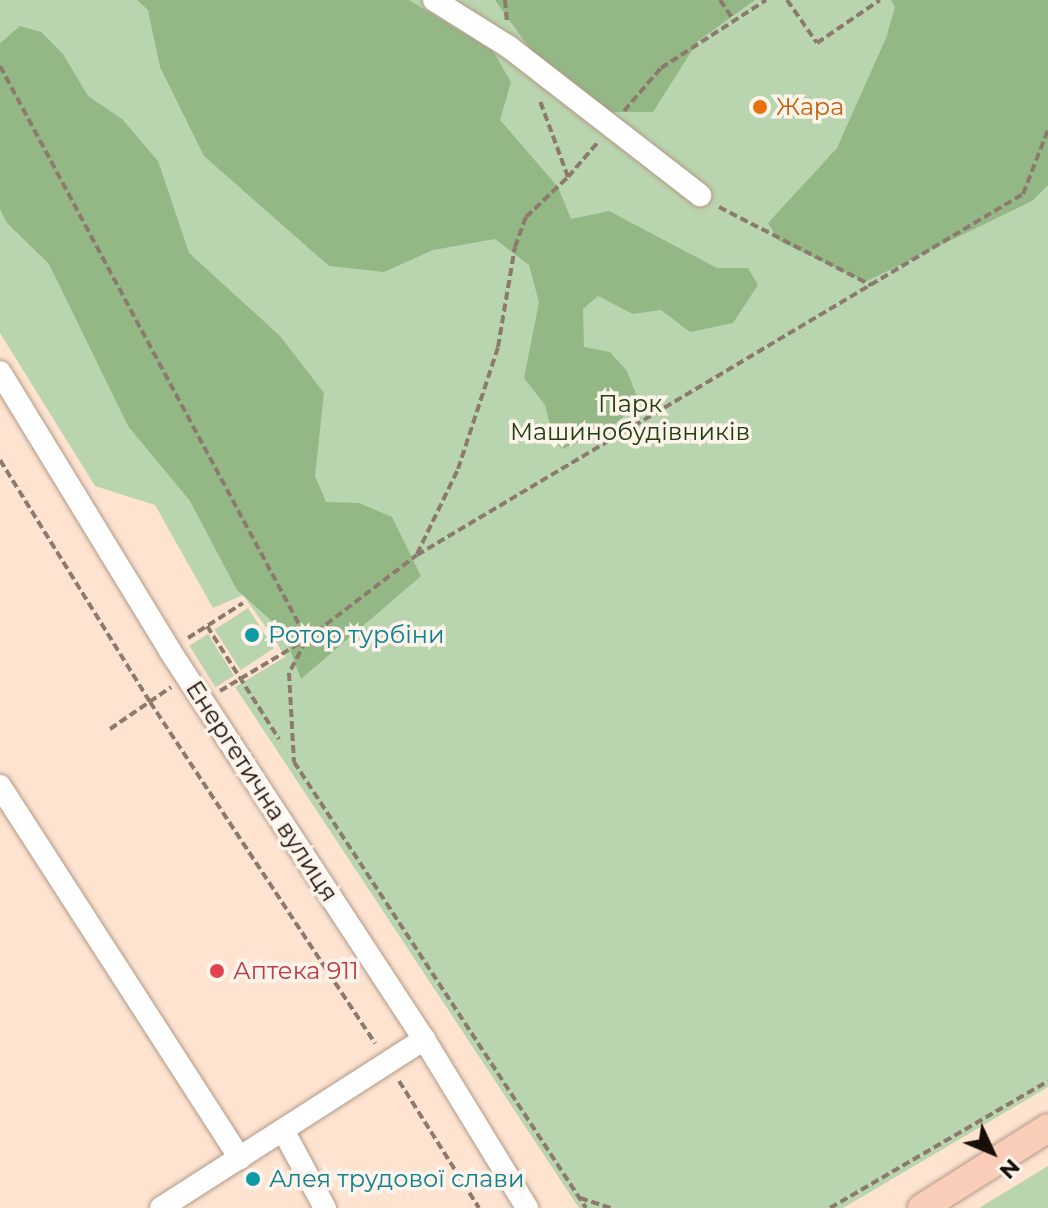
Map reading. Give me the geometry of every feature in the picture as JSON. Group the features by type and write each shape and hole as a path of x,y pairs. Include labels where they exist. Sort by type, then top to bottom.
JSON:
{"main road":[{"path":"922,1208 1048,1128"}],"street":[{"path":"434,0 509,47 700,195"},
{"name":"Енергетична вулиця","path":"0,372 186,676 424,1039 527,1208"},
{"path":"0,786 240,1158"},
{"path":"161,1208 424,1039"},
{"path":"283,1130 325,1208"}],"path":[{"path":"505,0 509,47"},
{"path":"720,0 732,18"},
{"path":"417,555 458,469 498,347 515,247 526,217 568,177 661,68 732,18 766,0"},
{"path":"787,0 817,43 880,0"},
{"path":"0,66 307,639"},
{"path":"538,94 568,177"},
{"path":"215,695 307,639 417,555 1023,194 1048,130"},
{"path":"700,195 769,237 871,285"},
{"path":"0,460 150,702 387,1062 479,1208"},
{"path":"181,642 243,603"},
{"path":"207,626 279,739"},
{"path":"307,639 289,673 294,762 586,1208"},
{"path":"110,729 186,676"},
{"path":"830,1208 1048,1081"},
{"path":"577,1197 610,1208"}],"green space":[{"name":"Парк Машинобудівників","path":"0,0 1048,0 1048,1087 843,1208 579,1208 235,687 285,657 277,643 243,595 213,608 155,505 95,486 0,333"},
{"path":"137,0 409,0 493,51 511,82 500,120 558,187 571,219 609,211 717,268 748,268 758,285 733,323 690,332 661,310 633,314 598,296 583,309 584,347 610,352 627,371 640,404 604,432 562,449 554,441 545,405 524,378 539,302 529,265 495,239 433,250 384,272 329,266 204,156 160,67 148,10"},
{"path":"495,0 755,0 698,41 653,112 607,112 530,49"},
{"path":"891,0 1048,0 1048,185 1032,201 865,282 779,241 768,223 837,148 886,38 895,7"},
{"path":"20,26 41,32 63,54 88,96 122,119 158,161 189,253 280,336 324,393 315,476 326,502 359,503 392,517 421,576 301,679 283,631 237,590 190,501 128,426 49,264 7,223 0,209 0,43"},
{"path":"248,608 274,648 241,670 214,630"},
{"path":"208,634 234,676 215,687 189,646"},
{"path":"1048,1166 1048,1208 979,1208"}],"place":[{"name":"Жара","path":"760,107"},
{"name":"Ротор турбіни","path":"252,635"},
{"name":"Аптека 911","path":"217,971"},
{"name":"Алея трудової слави","path":"253,1179"}]}
